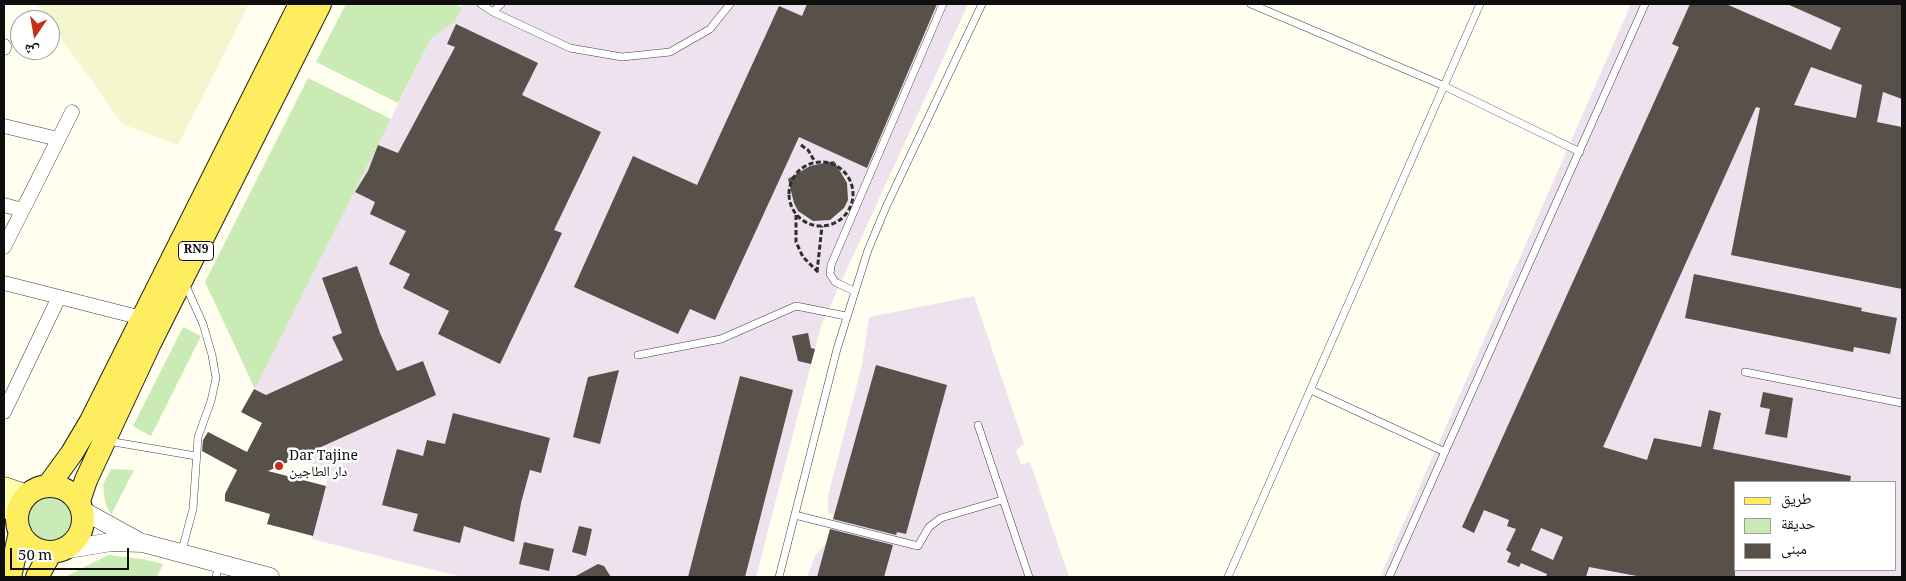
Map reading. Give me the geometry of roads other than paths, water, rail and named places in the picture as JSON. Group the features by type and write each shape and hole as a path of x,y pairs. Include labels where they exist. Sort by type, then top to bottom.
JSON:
{"main road":[{"name":"RN9","path":"48,486 72,453 91,421 300,4"},
{"name":"RN9","path":"37,577 54,551 67,547 75,540 83,521 80,506 105,441 182,278 320,4"},
{"path":"10,577 14,517 27,495 37,488 48,486 60,487 70,492 80,506"},
{"path":"4,487 27,495"},
{"path":"14,517 32,546 54,551"}],"street":[{"path":"4,247 72,112"},
{"path":"4,126 58,139"},
{"path":"4,205 22,210"},
{"path":"4,283 142,318"},
{"path":"4,412 59,297"},
{"path":"80,506 143,543 181,554 217,570 270,577"},
{"path":"54,551 111,542 143,543"}],"lane":[{"path":"481,4 493,12 570,48 622,57 670,52 710,30 730,4"},
{"path":"493,12 502,4"},
{"path":"854,291 832,278 830,265 943,4"},
{"path":"779,577 854,291 886,207 982,4"},
{"path":"1251,4 1442,85 1580,152"},
{"path":"1228,577 1311,390 1442,85 1480,4"},
{"path":"1390,577 1645,4"},
{"path":"181,554 193,508 197,476 196,456 198,437 211,402 216,378 203,324 182,278"},
{"path":"638,355 721,339 796,306 846,316"},
{"path":"1745,372 1902,403"},
{"path":"1311,390 1445,452"},
{"path":"978,425 1029,577"},
{"path":"105,441 196,456"},
{"path":"796,515 918,546 929,527 941,518 1002,500"}],"place":[{"name":"Dar Tajine دار الطاجين","path":"279,466"}]}
